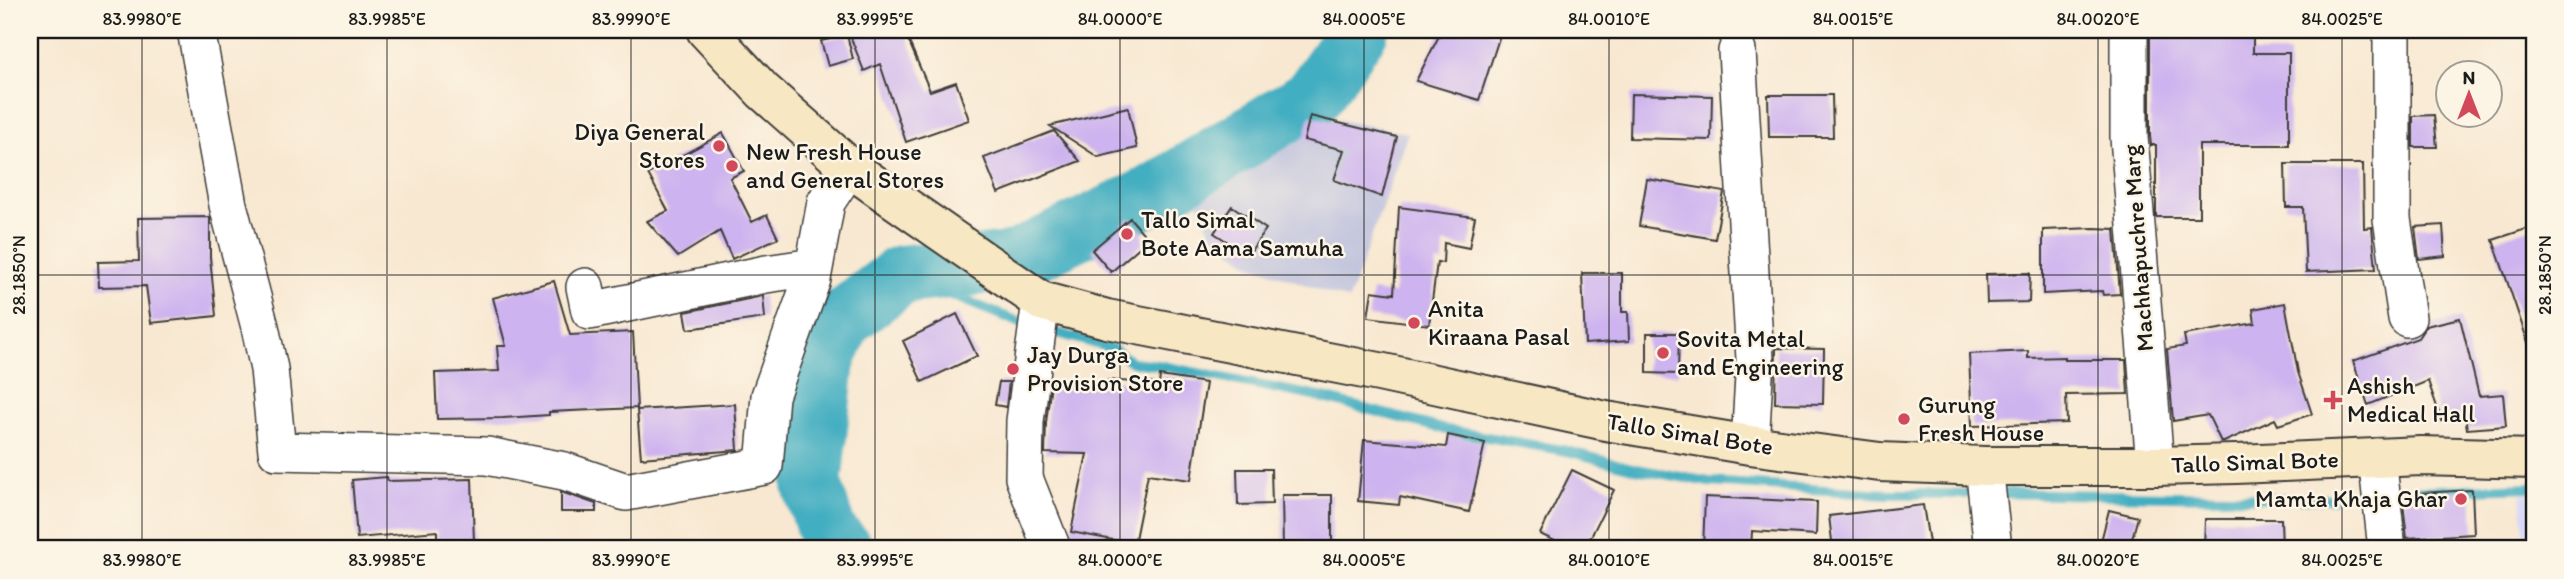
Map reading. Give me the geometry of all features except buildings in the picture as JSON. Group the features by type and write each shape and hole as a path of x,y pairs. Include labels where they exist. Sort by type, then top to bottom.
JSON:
{"main road":[{"name":"Tallo Simal Bote","path":"706,30 763,91 849,167 1027,291 1107,319 1379,372 1606,421 1750,445 1880,462 1984,466 2155,466 2377,457 2534,459"}],"street":[{"path":"196,30 228,205 265,348 278,451 487,456 565,471 626,492 764,466 770,396 812,279 825,202 849,167"},
{"name":"Machhapuchre Marg","path":"2129,30 2129,137 2155,466"},
{"path":"2392,30 2392,219 2407,318"},
{"path":"1737,51 1755,359 1750,445"},
{"path":"585,287 590,311 766,274 814,267"},
{"path":"1027,291 1024,478 1052,549"},
{"path":"2377,457 2387,549"},
{"path":"1984,466 1993,549"}],"shaded area":[{"path":"1308,114 1408,133 1349,300 1251,265 1214,240 1191,185"},
{"path":"2534,493 2534,549 2525,549 2521,494"}],"waterway":[{"path":"843,549 827,533 812,484 825,361 843,319 901,275 1014,261 1154,194 1311,98 1359,30"},
{"path":"901,275 1021,323"},
{"path":"1047,330 1111,348 1132,362 1324,398 1447,430 1567,451 1636,469 1709,482 1886,494 1967,494"},
{"path":"2401,491 2534,487"},
{"path":"1993,493 2332,499"}],"place":[{"name":"Diya General Stores","path":"719,146"},
{"name":"New Fresh House and General Stores","path":"732,166"},
{"name":"Tallo Simal Bote Aama Samuha","path":"1127,234"},
{"name":"Anita Kiraana Pasal","path":"1414,323"},
{"name":"Sovita Metal and Engineering","path":"1663,353"},
{"name":"Jay Durga Provision Store","path":"1013,369"},
{"name":"Ashish Medical Hall","path":"2333,400"},
{"name":"Gurung Fresh House","path":"1904,419"},
{"name":"Mamta Khaja Ghar","path":"2461,499"}]}
